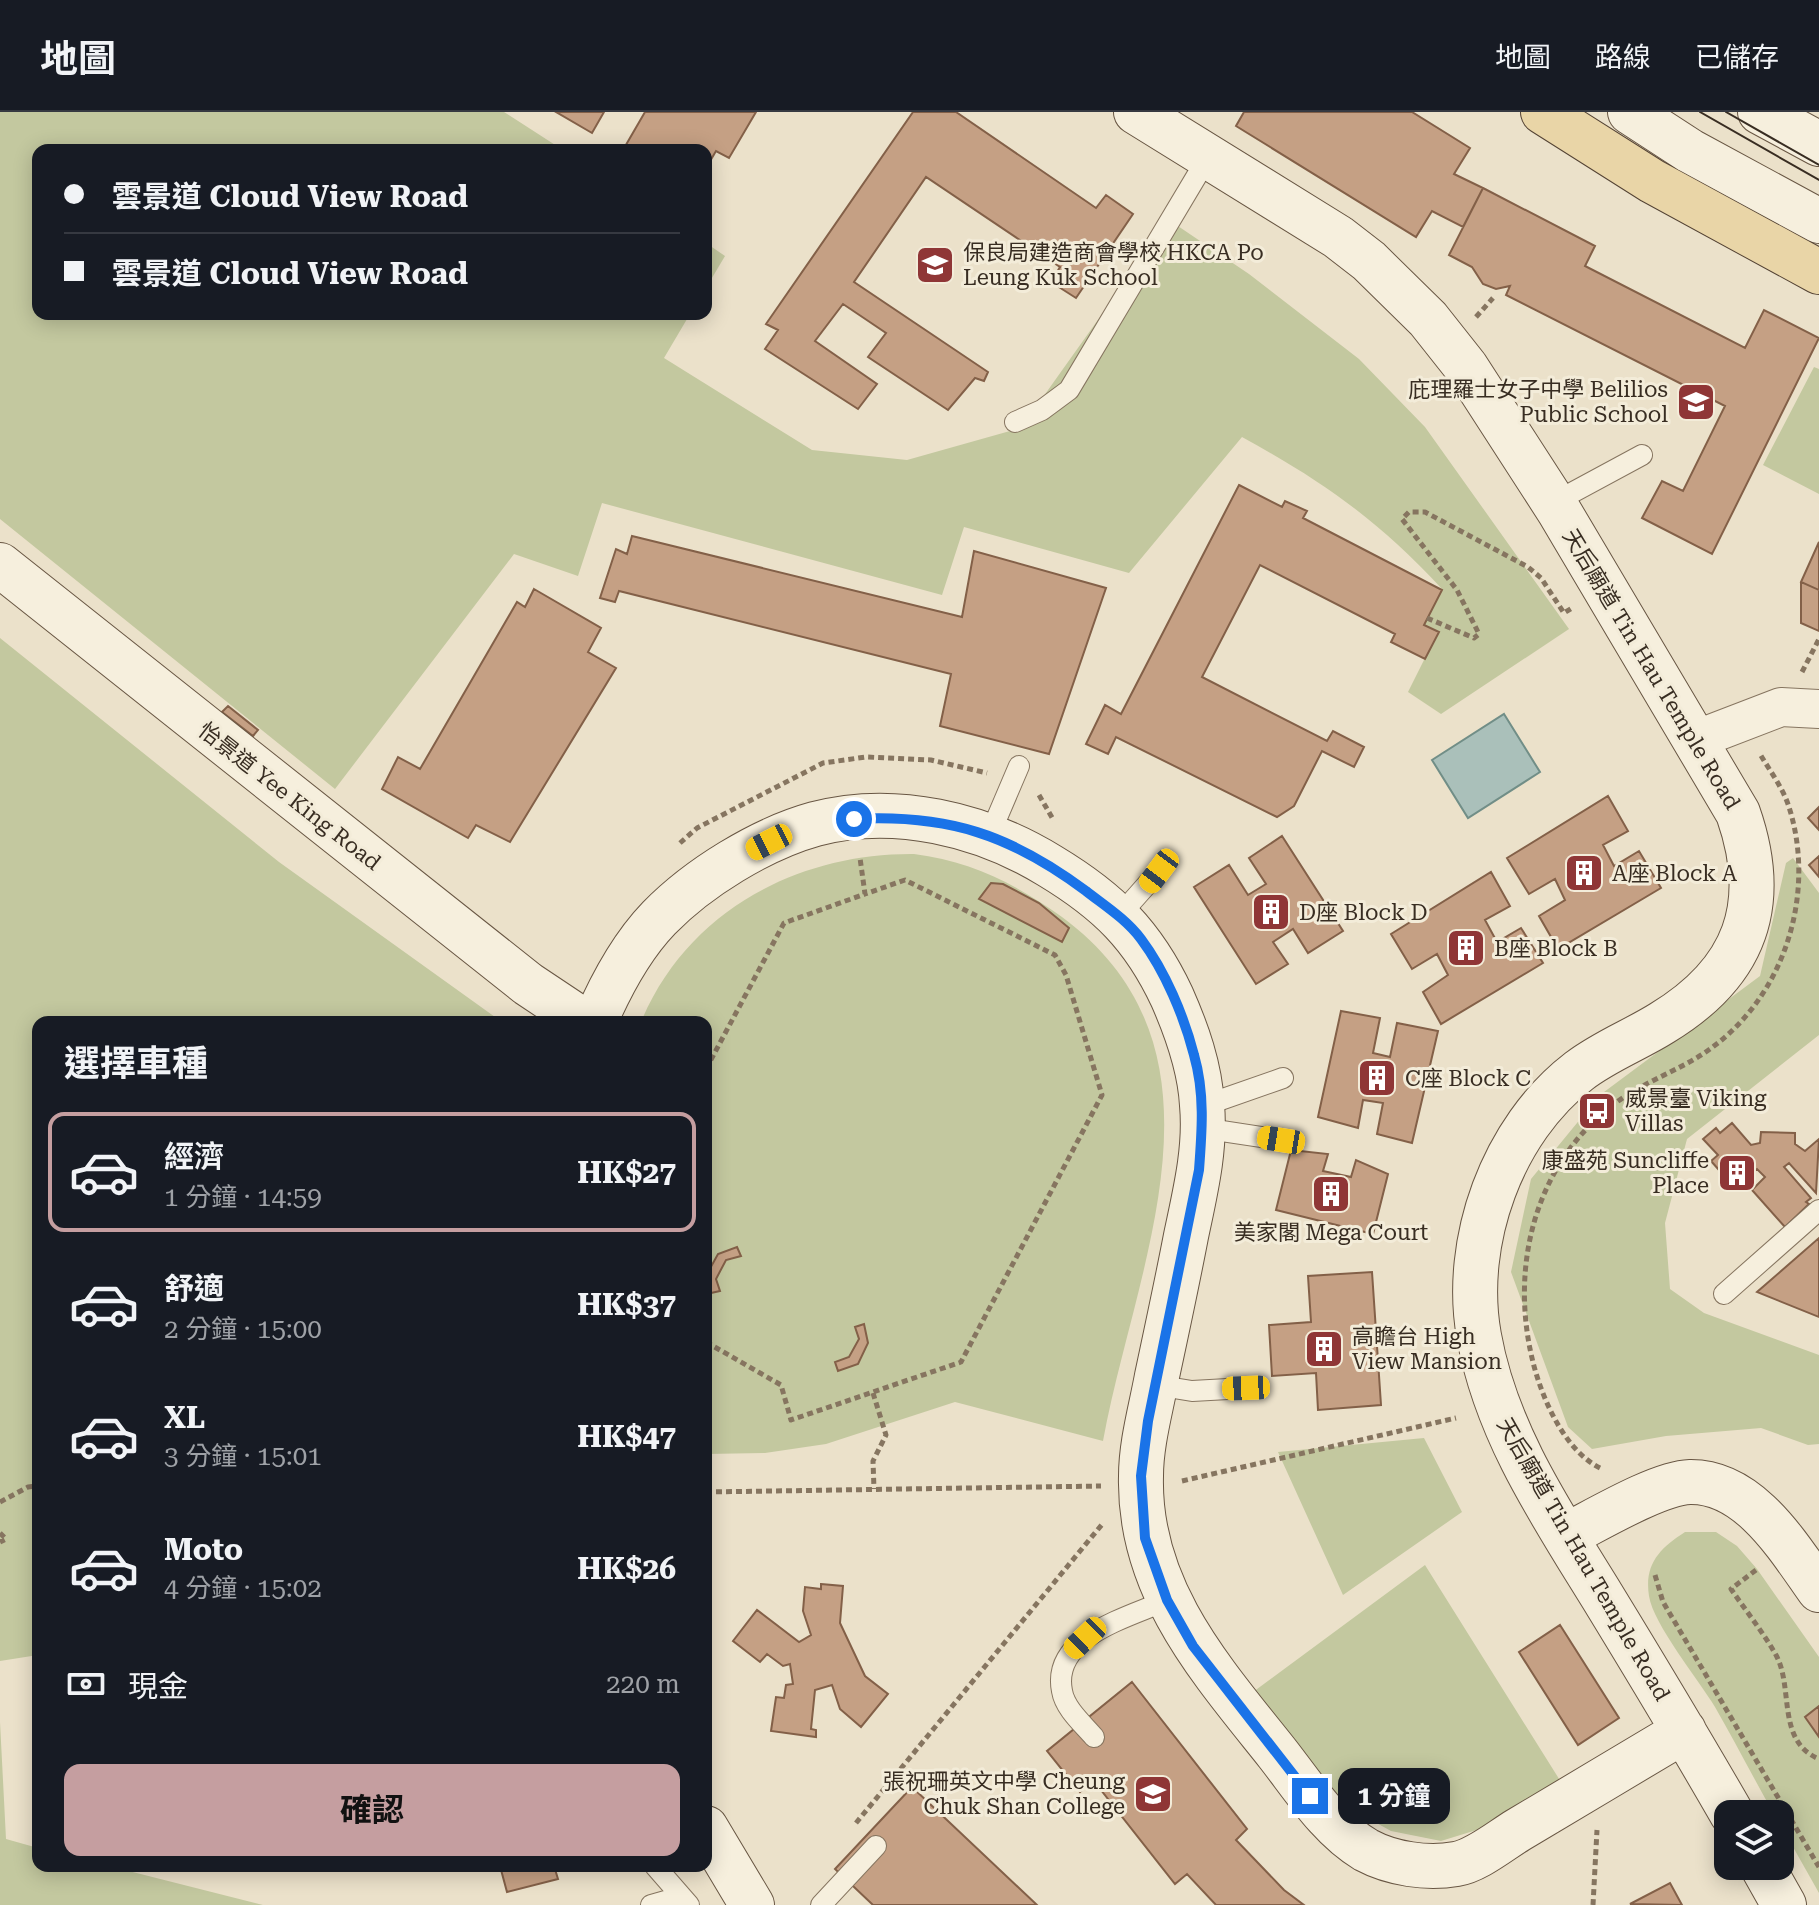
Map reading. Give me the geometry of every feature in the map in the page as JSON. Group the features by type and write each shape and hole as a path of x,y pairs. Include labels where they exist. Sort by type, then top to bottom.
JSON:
{"main road":[{"path":"1543,112 1652,181 1819,272"}],"street":[{"name":"天后廟道 Tin Hau Temple Road","path":"1136,112 1338,237 1369,261 1428,319 1466,367 1553,503 1738,813 1751,851 1754,884 1741,937 1713,983 1690,1005 1604,1053 1565,1083 1545,1105 1514,1148 1497,1181 1486,1214 1478,1259 1478,1334 1497,1409 1565,1536 1724,1800"},
{"path":"1630,112 1704,159 1819,221"},
{"path":"1760,112 1819,144"},
{"name":"怡景道 Yee King Road","path":"0,565 400,870 528,984 576,1016"},
{"path":"1695,740 1781,707 1819,709"},
{"path":"598,1016 608,992 658,919 728,863 790,831 827,821 895,817 990,834 1061,872 1119,916 1146,947 1177,1009 1194,1055 1202,1117 1199,1170 1155,1385 1141,1476 1145,1538 1167,1600 1193,1646 1330,1821 1367,1851 1410,1865 1460,1864 1684,1731"},
{"path":"1565,1536 1648,1495 1689,1482 1720,1487 1776,1529 1819,1590"},
{"path":"712,1838 752,1905"},
{"path":"1770,1880 1784,1905"}],"lane":[{"path":"1015,422 1042,410 1069,390 1208,157"},
{"path":"1553,503 1642,455"},
{"path":"990,834 1018,773"},
{"path":"1119,916 1159,871"},
{"path":"1202,1117 1283,1078"},
{"path":"1202,1117 1281,1140"},
{"path":"1724,1294 1819,1210"},
{"path":"1155,1385 1192,1391 1246,1388"},
{"path":"1094,1737 1065,1701 1061,1678 1066,1661 1085,1638 1167,1600"},
{"path":"821,1905 876,1846"},
{"path":"660,1872 688,1905"},
{"path":"651,1905 672,1899 688,1905"}],"path":[{"path":"1476,317 1493,298"},
{"path":"1427,618 1474,638 1479,634 1457,590 1402,519 1409,512 1425,512 1528,567 1541,578 1564,613 1570,609"},
{"path":"1804,668 1819,639"},
{"path":"1600,1468 1582,1457 1567,1437 1535,1373 1522,1284 1528,1244 1538,1206 1570,1147 1622,1098 1698,1057 1729,1033 1773,976 1785,950 1797,899 1796,843 1788,805 1757,745"},
{"path":"678,845 697,828 823,763 866,757 931,760 1018,773 1037,793 1056,824"},
{"path":"858,848 865,894"},
{"path":"712,1058 784,923 905,880 1055,955 1066,975 1102,1095 961,1362 791,1420 781,1385 712,1345"},
{"path":"873,1393 886,1435 873,1461 874,1489"},
{"path":"1173,1483 1456,1418"},
{"path":"712,1492 1115,1486"},
{"path":"0,1502 32,1487"},
{"path":"852,1828 1106,1519"},
{"path":"0,1533 6,1539 0,1542"},
{"path":"1765,1563 1731,1589 1778,1659 1788,1723 1810,1755 1819,1759"},
{"path":"1655,1575 1663,1602 1819,1867"},
{"path":"1593,1905 1597,1826"}],"green space":[{"path":"0,112 504,112 554,144 32,144 32,320 686,320 664,358 812,450 907,460 1021,428 1169,220 1249,274 1359,359 1425,427 1569,629 1441,714 1408,692 1438,632 1424,625 1442,589 1395,542 1349,504 1242,437 1129,573 964,527 942,595 602,503 578,576 514,554 335,789 0,519"},
{"path":"712,247 725,256 712,278"},
{"path":"1814,367 1819,369 1819,494 1763,465"},
{"path":"0,638 279,862 494,1016 32,1016 32,1656 0,1661"},
{"path":"914,854 935,857 974,868 1027,894 1062,917 1117,971 1149,1031 1163,1095 1162,1163 1152,1233 1103,1441 955,1402 826,1444 765,1453 712,1454 712,1016 644,1016 661,983 687,949 717,920 751,896 789,877 829,864 871,856"},
{"path":"1793,858 1819,893 1819,1035 1687,1139 1665,1223 1670,1289 1704,1313 1819,1355 1819,1444 1808,1445 1761,1428 1666,1436 1592,1449 1568,1427 1511,1272 1531,1179 1600,1095 1760,976 1786,863"},
{"path":"1424,1438 1462,1512 1343,1595 1278,1452"},
{"path":"1685,1532 1716,1532 1737,1546 1757,1569 1819,1657 1819,1893 1794,1849 1794,1800 1766,1800 1715,1707 1652,1608 1649,1575 1656,1558 1668,1544"},
{"path":"1425,1565 1561,1782 1496,1824 1441,1841 1391,1831 1337,1801 1253,1692"},
{"path":"0,1722 6,1839 32,1846 32,1872 133,1872 263,1905 0,1905"}],"water":[{"path":"1504,714 1540,772 1468,818 1432,760"}],"building":[{"path":"556,112 604,112 592,133"},
{"path":"645,112 756,112 729,158 716,151 712,158 712,144 626,144"},
{"path":"913,112 956,112 1096,208 1106,195 1133,214 1076,298 1051,282 1060,267 926,177 854,282 988,372 984,381 975,378 948,410 868,357 886,333 843,304 815,341 877,384 858,409 765,349 778,330 766,324"},
{"path":"1244,112 1412,112 1470,148 1454,174 1483,188 1463,227 1432,211 1416,237 1236,126"},
{"path":"1483,188 1595,246 1585,266 1745,348 1764,310 1819,338 1712,554 1642,518 1662,481 1683,491 1725,406 1506,295 1510,286 1496,289 1483,284 1472,267 1449,255"},
{"path":"1239,485 1282,507 1285,501 1307,511 1303,518 1442,590 1424,625 1439,632 1425,659 1391,642 1395,634 1260,565 1202,677 1327,741 1333,731 1364,747 1354,767 1322,751 1294,806 1277,817 1116,737 1108,754 1086,744 1105,705 1121,714"},
{"path":"632,536 962,617 974,551 1106,588 1049,754 940,726 951,674 619,591 615,602 600,598 616,549 627,554"},
{"path":"1819,542 1819,631 1801,623 1801,582"},
{"path":"1819,542 1819,590 1801,582"},
{"path":"534,589 601,628 588,652 616,668 510,842 476,825 468,838 382,789 398,757 420,769 517,602 525,607"},
{"path":"228,706 258,730 253,736 222,712"},
{"name":"A座 Block A","path":"1608,796 1628,831 1603,845 1614,866 1639,851 1661,888 1558,949 1539,916 1565,900 1555,879 1529,894 1507,858"},
{"path":"1819,807 1819,830 1808,818"},
{"name":"D座 Block D","path":"1282,836 1343,931 1308,953 1293,929 1273,942 1288,964 1256,984 1194,887 1229,865 1248,895 1266,884 1249,858"},
{"path":"1819,856 1819,877 1809,865"},
{"name":"B座 Block B","path":"1491,872 1510,906 1485,920 1497,942 1521,928 1543,963 1441,1024 1423,992 1448,975 1437,954 1412,969 1391,934"},
{"path":"991,883 1003,884 1039,903 1069,928 1062,942 979,899"},
{"name":"C座 Block C","path":"1341,1011 1380,1018 1373,1053 1390,1057 1397,1023 1438,1031 1412,1143 1377,1134 1383,1103 1363,1100 1358,1128 1318,1117"},
{"name":"康盛苑 Suncliffe Place","path":"1732,1123 1751,1145 1760,1143 1761,1132 1795,1133 1795,1144 1805,1151 1819,1139 1816,1193 1789,1163 1784,1167 1811,1198 1806,1202 1809,1204 1785,1227 1752,1190 1765,1177 1757,1169 1735,1188 1711,1161 1718,1155 1703,1139 1716,1128 1720,1133"},
{"name":"美家閣 Mega Court","path":"1291,1150 1328,1154 1323,1171 1351,1177 1356,1160 1388,1174 1373,1234 1276,1210"},
{"path":"1819,1238 1819,1317 1757,1292"},
{"path":"737,1247 741,1256 726,1260 716,1279 720,1291 712,1293 712,1265 718,1254"},
{"name":"高瞻台 High View Mansion","path":"1372,1272 1381,1405 1318,1410 1316,1373 1272,1376 1269,1325 1311,1322 1308,1276"},
{"path":"864,1324 868,1343 858,1364 838,1371 835,1362 849,1357 859,1339 855,1327"},
{"path":"821,1584 843,1586 840,1623 865,1676 888,1694 861,1727 840,1709 832,1685 815,1690 811,1729 816,1730 816,1737 771,1731 776,1697 784,1698 786,1685 793,1684 790,1664 783,1666 767,1654 760,1662 733,1641 757,1610 799,1642 811,1635 803,1611 805,1587 821,1589"},
{"path":"1560,1625 1619,1718 1578,1745 1519,1652"},
{"name":"張祝珊英文中學 Cheung Chuk Shan College","path":"1132,1682 1247,1829 1236,1840 1284,1890 1304,1905 1216,1905 1187,1874 1175,1884 1093,1780 1080,1792 1047,1751"},
{"path":"1819,1706 1819,1737 1805,1717"},
{"path":"912,1787 1037,1905 873,1905 835,1869"},
{"path":"502,1872 556,1872 558,1879 507,1892"},
{"path":"1670,1883 1682,1905 1630,1904"}],"tram line":[{"path":"1700,112 1819,180"},
{"path":"1726,112 1819,165"}],"place":[{"name":"保良局建造商會學校 HKCA Po Leung Kuk School","path":"935,265"},
{"name":"庇理羅士女子中學 Belilios Public School","path":"1696,402"},
{"name":"A座 Block A","path":"1584,873"},
{"name":"D座 Block D","path":"1271,912"},
{"name":"B座 Block B","path":"1466,948"},
{"name":"C座 Block C","path":"1377,1078"},
{"name":"威景臺 Viking Villas","path":"1597,1111"},
{"name":"康盛苑 Suncliffe Place","path":"1737,1173"},
{"name":"美家閣 Mega Court","path":"1331,1194"},
{"name":"高瞻台 High View Mansion","path":"1324,1349"},
{"name":"張祝珊英文中學 Cheung Chuk Shan College","path":"1153,1794"}],"route":[{"path":"854,819 895,817 930,821 990,834 1012,843 1061,872 1119,916 1140,938 1167,987 1194,1055 1203,1106 1199,1170 1148,1421 1141,1476 1145,1538 1167,1600 1193,1646 1310,1796"}]}
